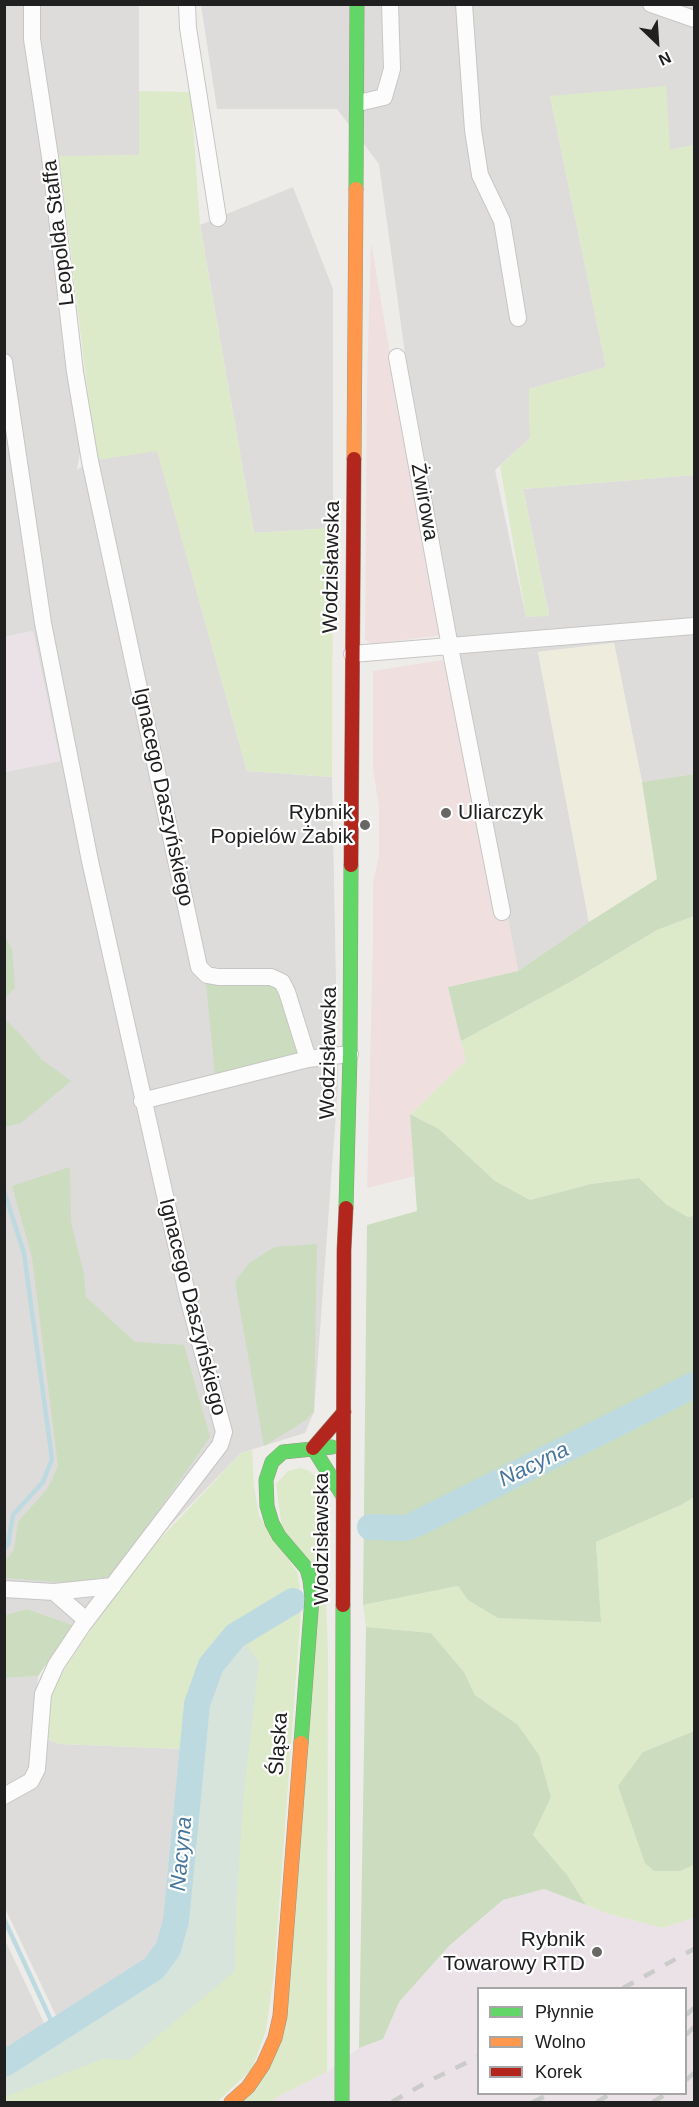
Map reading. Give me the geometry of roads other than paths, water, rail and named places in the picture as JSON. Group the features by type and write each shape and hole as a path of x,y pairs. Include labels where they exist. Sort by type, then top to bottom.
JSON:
{"main road":[{"name":"Wodzisławska","path":"342,2103 344,1250 350,1054 357,4"},
{"path":"343,1496 313,1448 344,1412"},
{"name":"Śląska","path":"231,2103 248,2087 263,2066 275,2038 280,2016 312,1598 307,1569 279,1536 272,1523 267,1506 266,1480 271,1464 279,1455 289,1450 343,1446"}],"street":[{"name":"Leopolda Staffa","path":"32,4 32,39 50,157 75,372 90,461"},
{"path":"187,4 188,28 218,218"},
{"path":"357,103 384,97 392,69 390,4"},
{"path":"464,4 473,130 480,175 502,221 518,318"},
{"path":"651,4 694,19"},
{"name":"Żwirowa","path":"397,357 450,647 502,912"},
{"name":"Ignacego Daszyńskiego","path":"4,362 43,623 92,872 188,1298 224,1432 220,1445 86,1620 56,1665 43,1694 37,1768 31,1780 4,1796"},
{"name":"Ignacego Daszyńskiego","path":"90,461 199,967 207,975 218,977 271,977 282,982 308,1059"},
{"path":"352,654 694,626"},
{"path":"142,1101 308,1059 350,1054"},
{"path":"4,1589 54,1592 113,1586"},
{"path":"54,1592 86,1620"}],"waterway":[{"path":"4,1191 24,1253 52,1459 43,1482 13,1515 8,1544 4,1549"},
{"name":"Nacyna","path":"370,1527 406,1528 416,1524 694,1385"},
{"name":"Nacyna","path":"4,2064 154,1968 168,1949 176,1921 197,1704 211,1665 235,1636 293,1601"},
{"path":"4,1919 56,2031"}],"railway":[{"path":"625,1987 694,1949"},
{"path":"687,2014 694,2008"},
{"path":"687,2034 694,2027"},
{"path":"392,2102 477,2057"},
{"path":"687,2079 694,2073"},
{"path":"533,2102 548,2095"},
{"path":"597,2102 608,2095"},
{"path":"653,2102 664,2095"}],"place":[{"name":"Uliarczyk","path":"446,813"},
{"name":"Rybnik Popielów Żabik","path":"365,825"},
{"name":"Rybnik Towarowy RTD","path":"597,1952"}]}
